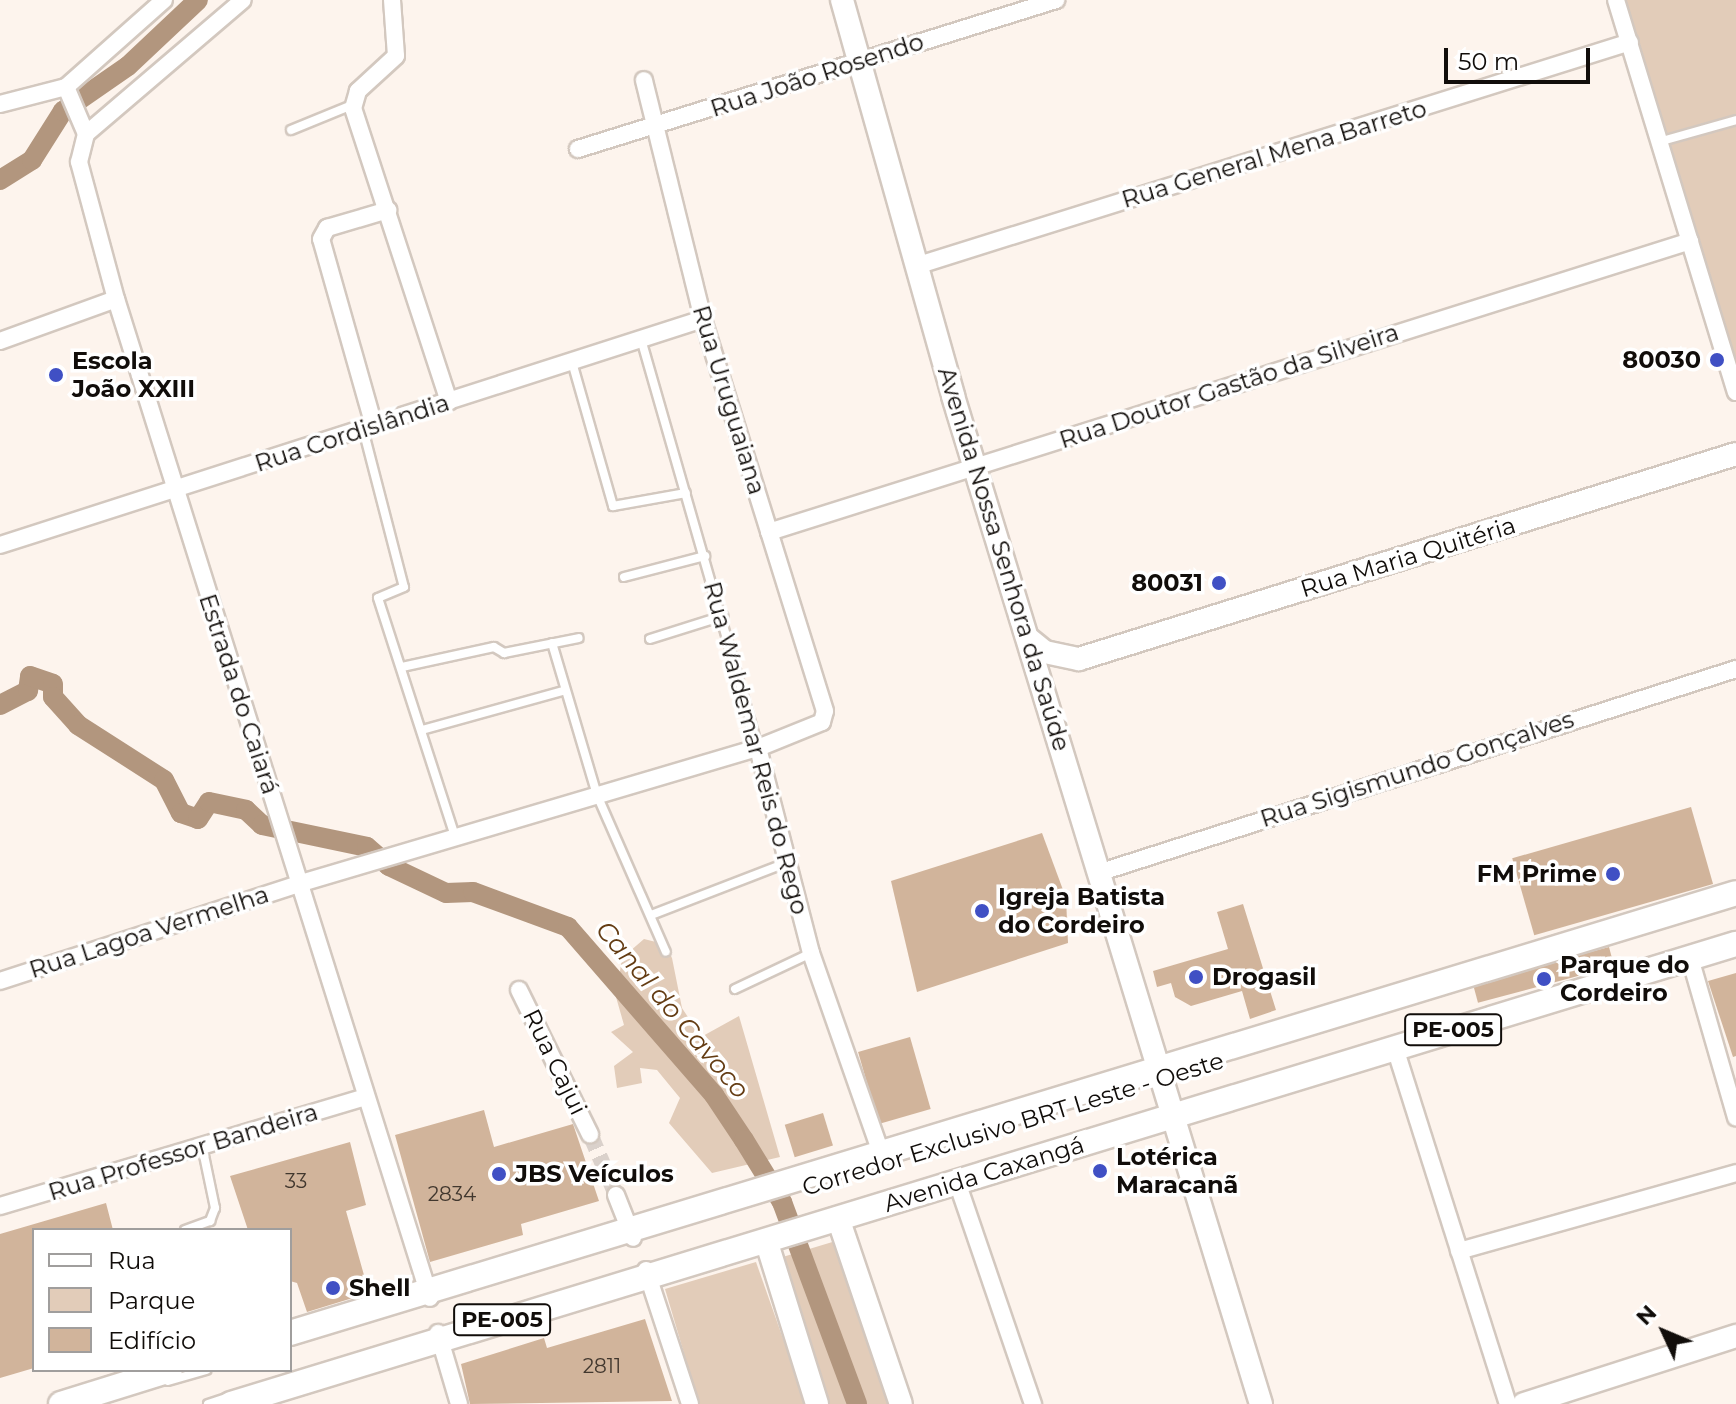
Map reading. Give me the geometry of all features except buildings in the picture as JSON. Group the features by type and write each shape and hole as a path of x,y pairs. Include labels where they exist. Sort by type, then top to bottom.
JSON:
{"main road":[{"name":"Avenida Caxangá","path":"292,1332 632,1234 825,1175 881,1153 1156,1076 1736,893"},
{"name":"Avenida Caxangá","path":"234,1402 647,1272 957,1182 1169,1113 1736,944"},
{"path":"61,1404 164,1372"}],"street":[{"path":"0,104 67,90 132,33 164,0"},
{"path":"84,130 243,0"},
{"path":"392,0 396,56 358,91 353,104 449,402"},
{"name":"Avenida Nossa Senhora da Saúde","path":"842,0 975,467 1048,700 1156,1076 1261,1404"},
{"name":"Rua João Rosendo","path":"578,149 1056,0"},
{"path":"1616,0 1662,141 1736,392"},
{"name":"Rua General Mena Barreto","path":"919,265 1630,42"},
{"name":"Rua Uruguaiana","path":"644,80 703,319 825,717 758,748"},
{"name":"Estrada do Caiará","path":"67,90 84,130 79,162 173,490 429,1295"},
{"path":"368,428 321,239 327,228 388,210"},
{"name":"Rua Doutor Gastão da Silveira","path":"769,532 1690,241"},
{"path":"0,341 116,299"},
{"name":"Rua Cordislândia","path":"0,545 703,319"},
{"name":"Rua Maria Quitéria","path":"1079,659 1736,454"},
{"path":"1030,640 1045,652 1079,659 1048,700"},
{"name":"Rua Sigismundo Gonçalves","path":"1098,873 1736,669"},
{"path":"597,795 758,748"},
{"name":"Rua Waldemar Reis do Rego","path":"758,748 811,953 881,1153"},
{"name":"Rua Lagoa Vermelha","path":"0,981 298,884 597,795"},
{"path":"1690,958 1736,1117"},
{"name":"Rua Cajui","path":"519,990 590,1134"},
{"path":"1395,1048 1508,1404"},
{"name":"Rua Professor Bandeira","path":"0,1206 365,1097"},
{"path":"1459,1251 1736,1173"},
{"path":"957,1182 1033,1404"},
{"path":"616,1195 632,1234"},
{"path":"834,1217 901,1404"},
{"path":"768,1237 817,1404"},
{"path":"647,1272 690,1404"},
{"path":"439,1336 459,1404"},
{"path":"1524,1404 1736,1336"}],"lane":[{"path":"291,130 353,104"},
{"path":"1662,141 1736,120"},
{"name":"Rua Waldemar Reis do Rego","path":"641,339 723,616 758,748"},
{"path":"572,362 613,506 686,493"},
{"path":"368,428 404,587 378,598 455,837"},
{"path":"624,577 705,556"},
{"path":"650,639 723,616"},
{"path":"402,667 494,647 504,653 579,638"},
{"path":"552,643 563,691 597,795 666,952"},
{"path":"422,730 563,691"},
{"path":"651,915 786,863"},
{"name":"Corredor Exclusivo BRT Leste - Oeste","path":"825,1175 1736,904"},
{"name":"Corredor Exclusivo BRT Leste - Oeste","path":"834,1217 1736,936"},
{"path":"735,989 811,953"},
{"path":"191,1228 210,1221 215,1208 202,1146"},
{"path":"292,1343 429,1295"},
{"path":"95,1404 198,1372"},
{"path":"208,1404 234,1402"}],"green space":[{"path":"1624,0 1736,0 1736,368"},
{"path":"644,939 664,944 672,958 682,1008 701,1037 739,1016 780,1157 712,1173 669,1123 680,1098 657,1070 640,1068 642,1083 617,1088 614,1066 633,1052 611,1032 624,1025 616,997 622,958"},
{"path":"839,1240 896,1404 823,1404 776,1259"},
{"path":"756,1262 806,1404 699,1404 665,1289"}],"waterway":[{"name":"Canal do Cavoco","path":"0,180 32,160 63,111 128,66 198,0"},
{"name":"Canal do Cavoco","path":"0,705 28,691 30,676 53,684 53,697 78,725 164,780 181,813 198,819 209,802 246,810 262,825 367,847 389,866 446,893 473,892 568,927 714,1095 782,1202 857,1404"}],"tunnel":[{"path":"590,1134 616,1195"}],"place":[{"name":"80030","path":"1717,360"},
{"name":"Escola João XXIII","path":"56,375"},
{"name":"80031","path":"1219,583"},
{"name":"FM Prime","path":"1613,874"},
{"name":"Igreja Batista do Cordeiro","path":"982,911"},
{"name":"Drogasil","path":"1196,977"},
{"name":"Parque do Cordeiro","path":"1544,979"},
{"name":"Lotérica Maracanã","path":"1100,1171"},
{"name":"JBS Veículos","path":"499,1174"},
{"name":"Shell","path":"333,1288"}]}
